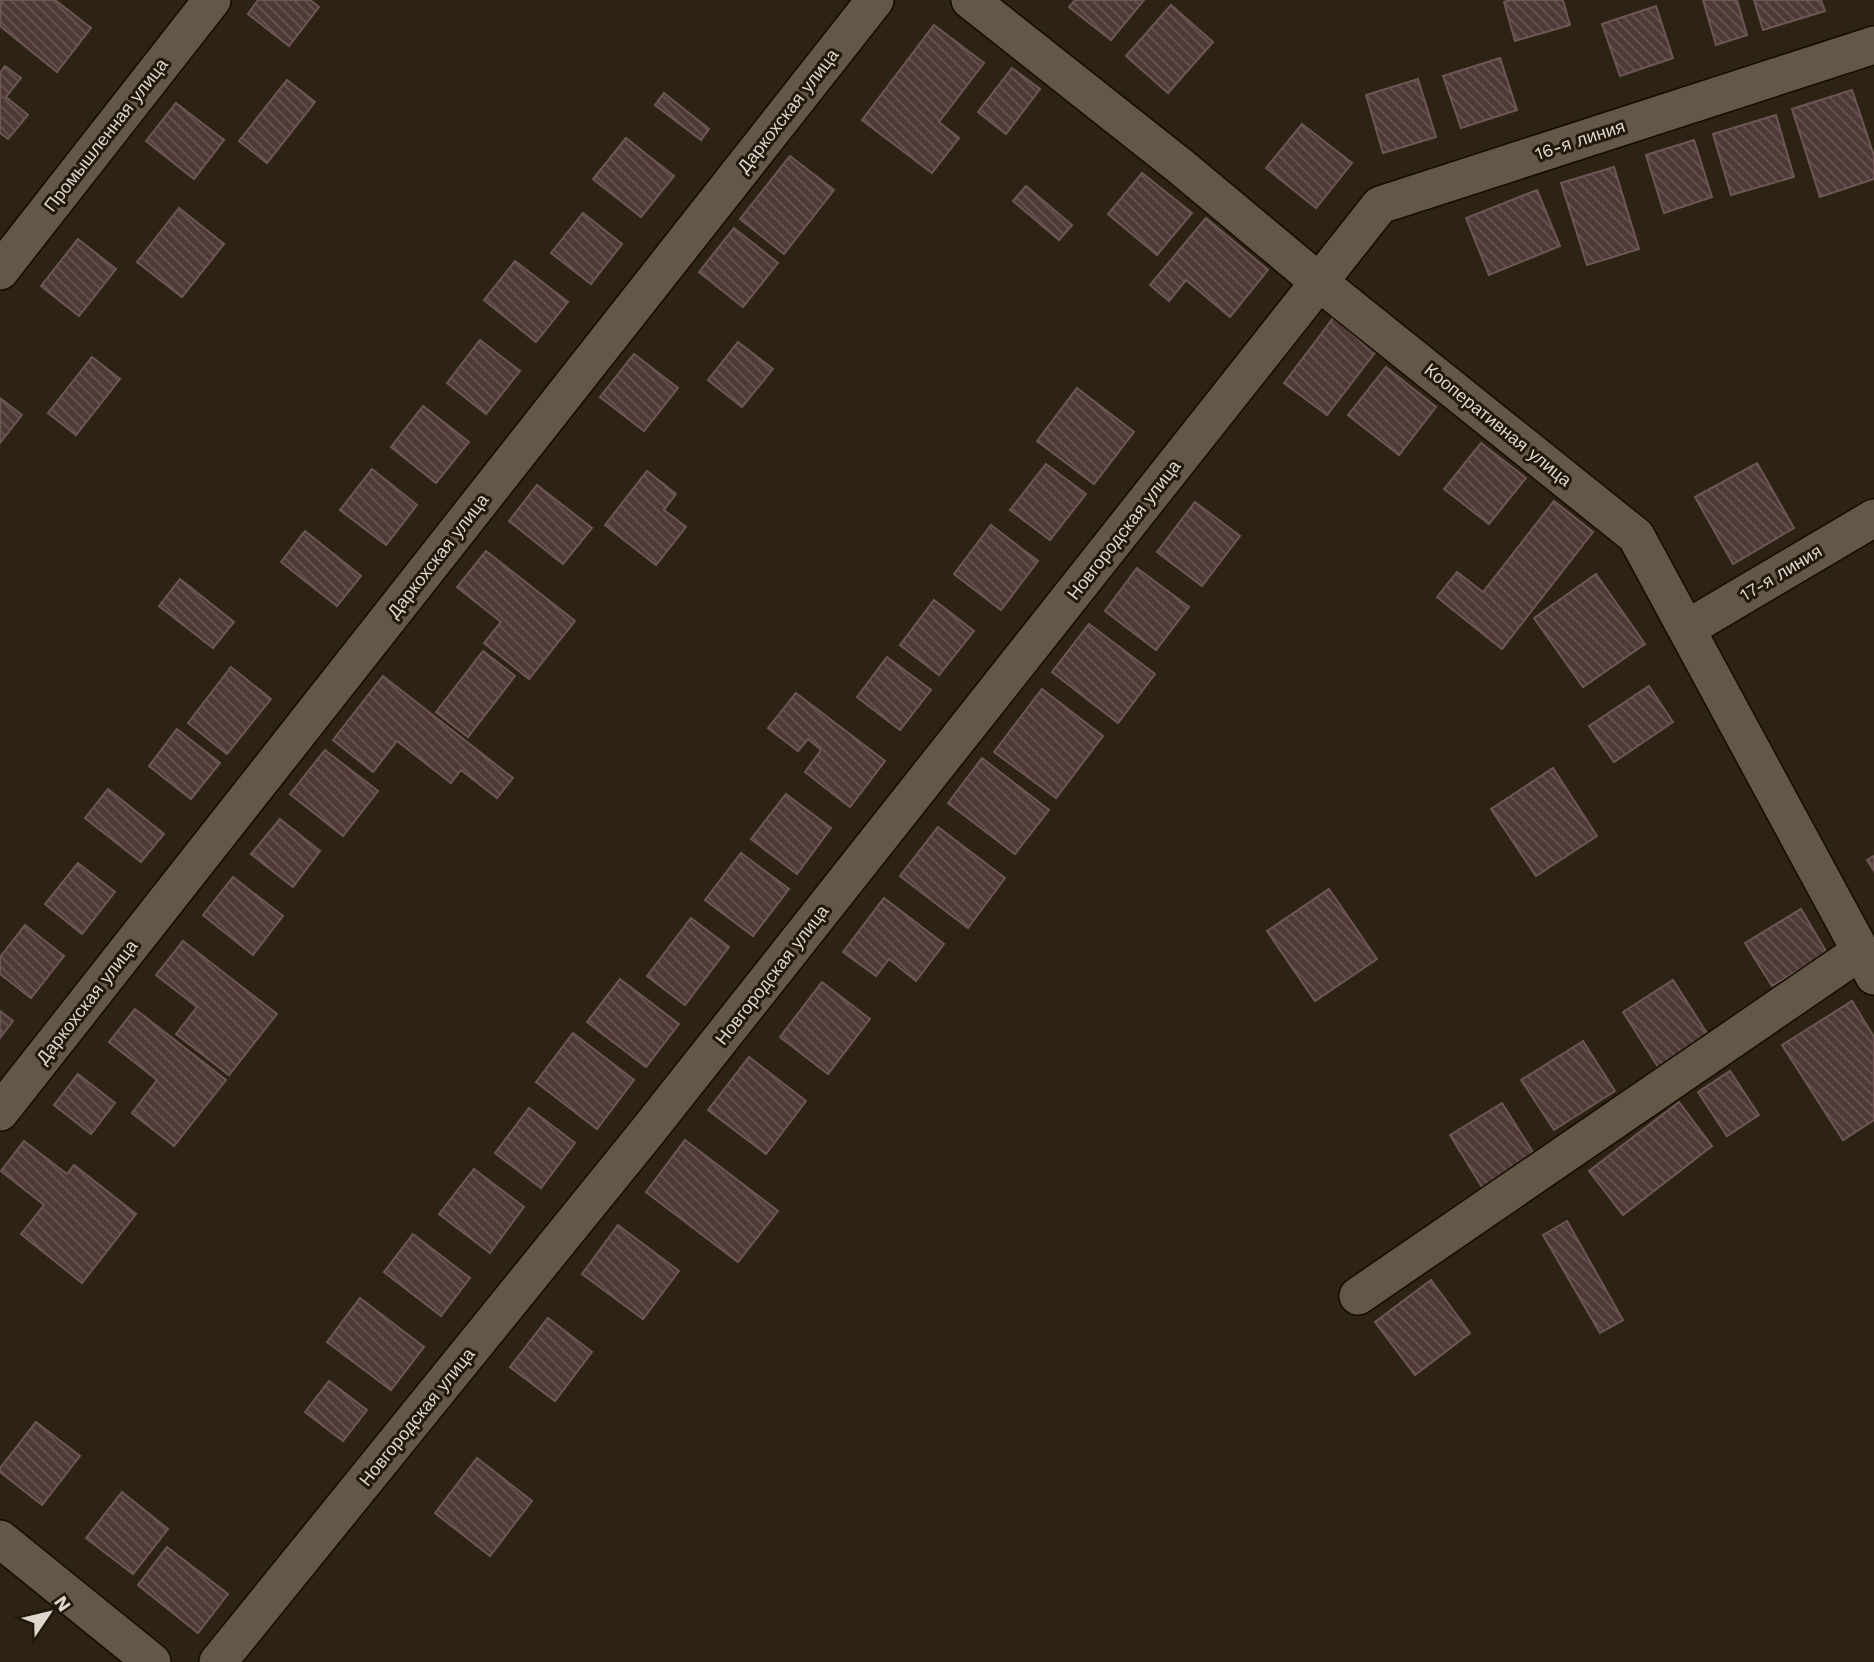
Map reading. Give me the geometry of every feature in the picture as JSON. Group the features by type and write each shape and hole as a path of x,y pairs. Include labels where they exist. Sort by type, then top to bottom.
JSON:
{"street":[{"name":"Промышленная улица","path":"0,271 212,0"},
{"name":"Даркохская улица","path":"0,1112 875,0"},
{"name":"Кооперативная улица","path":"970,0 1180,166 1636,536 1868,963"},
{"name":"16-я линия","path":"1320,282 1380,205 1874,44"},
{"name":"Новгородская улица","path":"218,1662 656,1122 1320,282"},
{"name":"17-я линия","path":"1688,628 1874,518"},
{"path":"1358,1296 1868,963"},
{"path":"0,1539 152,1662"}],"building":[{"path":"1,0 55,0 91,28 57,72 0,26"},
{"path":"258,0 310,0 319,7 289,46 248,14"},
{"path":"1075,0 1144,0 1111,40 1069,7"},
{"path":"1563,0 1570,25 1515,41 1504,2"},
{"path":"1703,0 1737,0 1747,35 1716,45"},
{"path":"1754,0 1821,0 1825,11 1763,30"},
{"path":"1171,5 1213,42 1168,93 1126,56"},
{"path":"1656,6 1673,58 1620,76 1602,24"},
{"path":"934,25 984,63 939,122 959,138 932,173 862,120"},
{"path":"1500,58 1517,110 1461,128 1443,76"},
{"path":"5,66 21,78 6,97 28,115 8,139 0,133 0,73"},
{"path":"1012,68 1040,89 1006,134 978,112"},
{"path":"1418,79 1436,137 1383,153 1366,95"},
{"path":"287,80 315,102 267,163 239,141"},
{"path":"1852,90 1874,156 1874,179 1820,197 1792,109"},
{"path":"664,93 709,129 701,140 655,105"},
{"path":"176,103 224,140 194,179 146,141"},
{"path":"1776,115 1794,177 1731,195 1713,134"},
{"path":"1302,124 1352,163 1316,208 1266,168"},
{"path":"626,138 674,176 641,217 593,179"},
{"path":"1694,140 1712,197 1664,213 1646,155"},
{"path":"790,156 834,190 784,254 740,219"},
{"path":"1614,167 1639,249 1587,265 1561,183"},
{"path":"1142,173 1192,213 1157,255 1108,214"},
{"path":"1026,186 1072,225 1059,240 1013,201"},
{"path":"1537,190 1560,246 1489,275 1466,218"},
{"path":"179,208 224,244 182,297 137,262"},
{"path":"583,213 622,244 591,284 551,253"},
{"path":"1206,218 1268,270 1230,317 1186,280 1169,301 1150,285"},
{"path":"734,228 778,263 743,307 699,272"},
{"path":"78,239 116,269 79,316 41,286"},
{"path":"515,261 568,302 536,342 484,300"},
{"path":"1334,317 1377,350 1327,415 1284,383"},
{"path":"480,340 520,371 486,414 447,383"},
{"path":"738,342 773,369 742,407 708,380"},
{"path":"634,354 678,388 644,431 600,397"},
{"path":"92,357 120,379 76,435 48,413"},
{"path":"1386,367 1436,407 1399,455 1348,415"},
{"path":"1077,388 1134,432 1094,484 1037,441"},
{"path":"0,398 22,415 0,443"},
{"path":"423,406 469,442 436,483 391,447"},
{"path":"1481,443 1526,478 1489,524 1444,489"},
{"path":"1757,463 1794,528 1733,564 1695,497"},
{"path":"1046,464 1086,494 1050,540 1010,510"},
{"path":"372,469 417,505 386,545 340,510"},
{"path":"647,471 676,494 664,510 686,527 656,565 605,525"},
{"path":"537,485 592,528 563,564 509,521"},
{"path":"1554,501 1593,532 1502,649 1437,597 1457,572 1483,592"},
{"path":"1195,502 1240,536 1202,586 1157,552"},
{"path":"991,525 1038,561 1001,610 954,574"},
{"path":"305,531 361,576 337,606 281,562"},
{"path":"486,551 575,621 529,679 484,643 501,622 457,587"},
{"path":"1137,568 1189,607 1156,650 1105,611"},
{"path":"1596,574 1645,644 1583,687 1534,618"},
{"path":"180,579 234,622 213,648 159,606"},
{"path":"934,600 974,631 939,675 900,645"},
{"path":"1089,624 1155,674 1118,723 1052,672"},
{"path":"483,651 515,676 468,737 436,712"},
{"path":"887,657 931,690 900,730 857,697"},
{"path":"231,667 271,699 227,754 188,723"},
{"path":"383,676 513,778 497,798 461,770 451,783 397,741 373,772 333,740"},
{"path":"1649,686 1673,722 1614,762 1589,726"},
{"path":"1042,689 1103,736 1056,798 994,752"},
{"path":"796,693 885,761 850,807 805,772 821,750 808,739 798,751 768,728"},
{"path":"177,729 220,763 191,799 149,766"},
{"path":"325,750 378,791 343,836 290,794"},
{"path":"982,758 1049,810 1015,854 948,803"},
{"path":"1553,768 1597,836 1536,876 1491,809"},
{"path":"108,789 164,834 141,862 85,818"},
{"path":"786,794 831,828 797,874 751,839"},
{"path":"280,819 320,851 293,887 251,854"},
{"path":"938,827 1005,878 968,928 900,876"},
{"path":"741,853 789,889 753,936 705,900"},
{"path":"1874,856 1874,871 1867,860"},
{"path":"78,863 115,892 82,934 45,904"},
{"path":"233,877 283,916 253,955 203,915"},
{"path":"1329,889 1377,959 1315,1001 1267,931"},
{"path":"884,898 944,944 916,981 889,959 876,976 843,952"},
{"path":"1801,909 1827,953 1772,986 1745,943"},
{"path":"691,918 729,947 685,1005 647,976"},
{"path":"25,925 64,956 31,998 0,974 0,957"},
{"path":"183,941 277,1014 229,1075 176,1034 197,1007 156,975"},
{"path":"620,979 679,1024 646,1067 587,1022"},
{"path":"1673,980 1710,1038 1660,1070 1623,1012"},
{"path":"822,982 870,1019 828,1074 780,1037"},
{"path":"1852,1001 1874,1037 1874,1120 1843,1140 1782,1045"},
{"path":"135,1009 226,1080 174,1146 132,1113 157,1080 109,1042"},
{"path":"0,1011 13,1021 0,1038"},
{"path":"573,1033 634,1080 597,1129 536,1082"},
{"path":"1583,1041 1615,1091 1554,1130 1521,1080"},
{"path":"749,1057 806,1101 766,1154 708,1110"},
{"path":"1730,1071 1759,1115 1727,1136 1698,1092"},
{"path":"78,1074 115,1103 91,1134 54,1105"},
{"path":"1679,1102 1712,1146 1623,1215 1589,1171"},
{"path":"1502,1103 1538,1160 1485,1192 1450,1135"},
{"path":"529,1108 575,1143 541,1188 495,1153"},
{"path":"685,1140 778,1211 738,1262 646,1192"},
{"path":"24,1141 67,1174 74,1165 136,1214 82,1283 21,1234 44,1205 1,1171"},
{"path":"474,1169 524,1207 490,1253 439,1214"},
{"path":"1567,1221 1623,1320 1600,1333 1543,1235"},
{"path":"618,1225 679,1271 643,1319 582,1274"},
{"path":"413,1234 470,1278 441,1316 384,1272"},
{"path":"1431,1280 1470,1333 1415,1375 1375,1322"},
{"path":"360,1298 424,1347 391,1390 327,1342"},
{"path":"548,1318 592,1352 555,1401 510,1367"},
{"path":"329,1381 367,1410 343,1441 305,1412"},
{"path":"36,1422 80,1456 42,1505 0,1472 0,1468"},
{"path":"477,1458 532,1501 490,1556 435,1513"},
{"path":"122,1492 168,1529 133,1574 86,1538"},
{"path":"167,1547 228,1594 198,1633 138,1585"}]}
